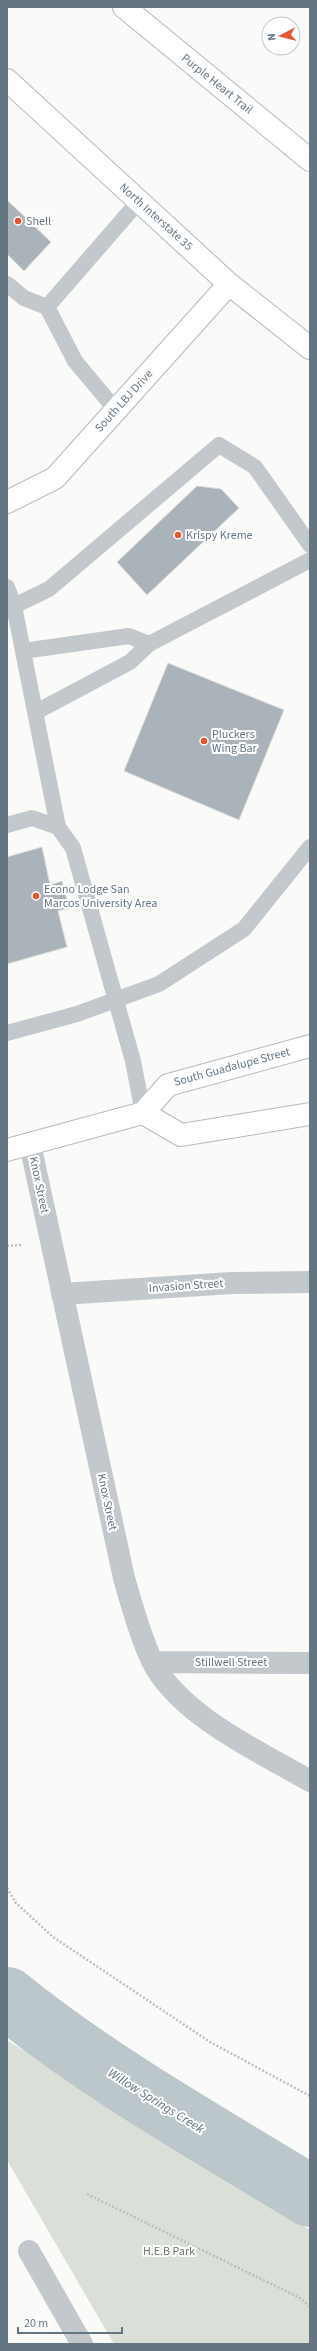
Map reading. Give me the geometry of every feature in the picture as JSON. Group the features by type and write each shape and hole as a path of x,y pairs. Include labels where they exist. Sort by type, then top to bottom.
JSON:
{"main road":[{"name":"Purple Heart Trail","path":"124,7 310,160"},
{"name":"North Interstate 35","path":"7,80 229,284 310,348"},
{"name":"South LBJ Drive","path":"7,502 55,478 115,409 229,284"},
{"name":"South Guadalupe Street","path":"143,1114 168,1085 310,1046"},
{"path":"7,1150 143,1114 181,1134 310,1114"}],"street":[{"name":"Knox Street","path":"30,1144 124,1578 138,1624 153,1662 168,1683 204,1717 227,1734 310,1781"},
{"name":"Invasion Street","path":"62,1294 232,1283 310,1282"},
{"name":"Stillwell Street","path":"153,1662 310,1663"},
{"path":"29,2251 82,2344"}],"lane":[{"path":"47,307 139,201"},
{"path":"7,284 24,298 47,307 75,361 115,409"},
{"path":"14,606 49,589 219,445 255,467 310,545"},
{"path":"36,712 130,662 149,644 310,560"},
{"path":"7,586 14,606 58,827 72,848 117,1000 133,1061 143,1114"},
{"path":"23,651 129,636 149,644"},
{"path":"7,825 32,818 58,827"},
{"path":"7,1034 77,1014 159,984 244,929 310,847"}],"path":[{"path":"7,1888 16,1903 54,1937 210,2042 310,2096"},
{"path":"87,2194 300,2298 310,2307"}],"green space":[{"name":"H.E.B Park","path":"7,2040 310,2230 310,2344 114,2344 7,2160"}],"building":[{"name":"Shell","path":"7,200 51,242 24,271 7,254"},
{"name":"Krispy Kreme","path":"197,486 221,489 239,508 147,595 117,562"},
{"name":"Pluckers Wing Bar","path":"168,663 284,710 239,820 124,771"},
{"name":"Econo Lodge San Marcos University Area","path":"42,847 50,885 62,881 69,908 58,911 67,947 7,964 7,857"}],"waterway":[{"name":"Willow Springs Creek","path":"7,1998 43,2026 155,2102 310,2196"}],"place":[{"name":"Shell","path":"18,221"},
{"name":"Krispy Kreme","path":"178,535"},
{"name":"Pluckers Wing Bar","path":"204,741"},
{"name":"Econo Lodge San Marcos University Area","path":"36,896"}]}
